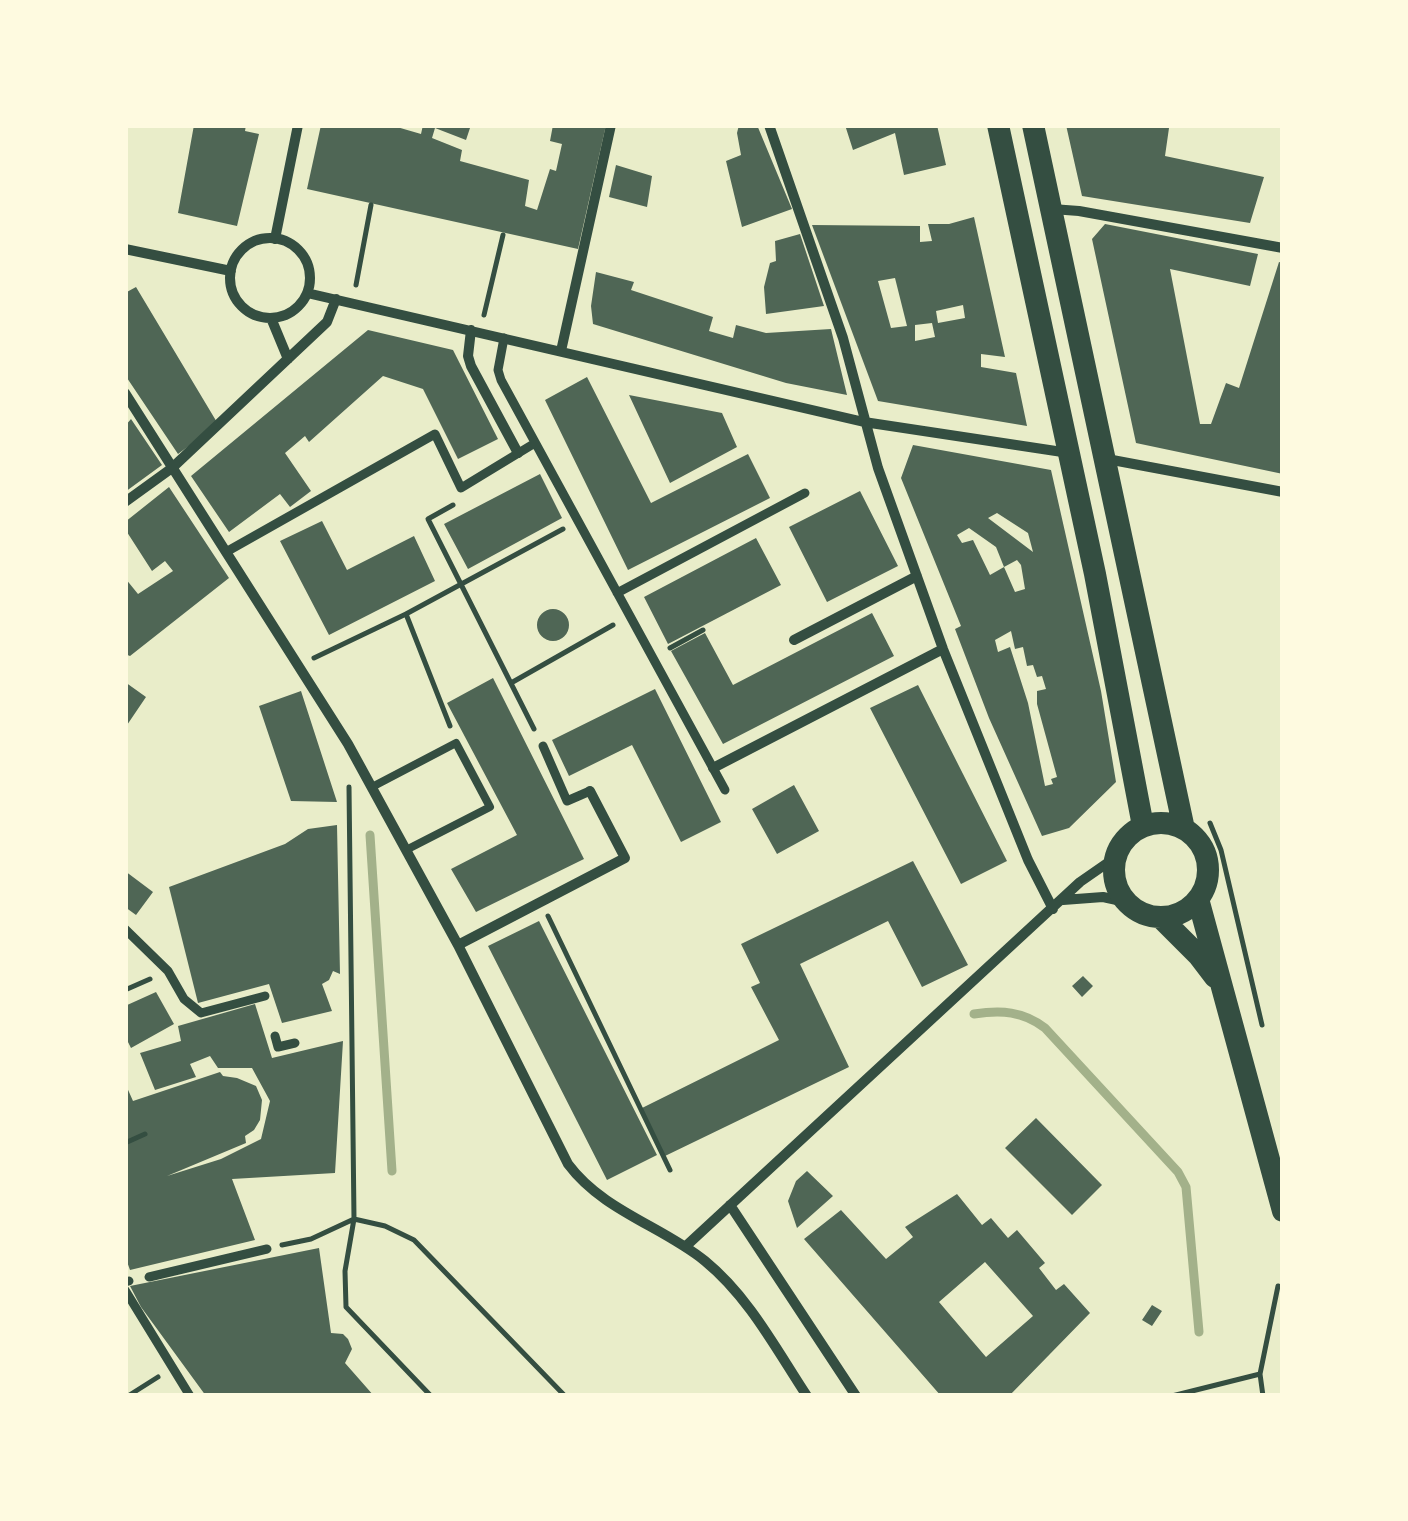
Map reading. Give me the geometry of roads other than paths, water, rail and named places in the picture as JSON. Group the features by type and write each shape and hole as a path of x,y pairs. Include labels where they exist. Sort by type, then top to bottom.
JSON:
{"main road":[{"path":"998,125 1070,454 1143,826"},
{"path":"1033,125 1184,829"},
{"path":"1016,208 1051,209"},
{"path":"1070,454 1105,468"},
{"path":"1168,824 1184,829 1196,840 1206,859 1206,883 1198,898 1181,912 1160,917 1142,913 1126,902 1115,880 1116,857 1128,836 1143,826 1168,824"},
{"path":"1198,898 1283,1211"},
{"path":"1160,917 1199,956 1221,986"}],"street":[{"path":"275,238 298,125"},
{"path":"562,352 610,125"},
{"path":"769,125 843,338 864,422 942,648 1028,860 1058,904"},
{"path":"1051,209 1283,248"},
{"path":"275,238 297,248 304,258 309,269 308,293 293,311 271,318 249,312 240,304 230,283 231,270 242,250 252,242 275,238"},
{"path":"125,248 231,270"},
{"path":"308,293 864,422 1070,454"},
{"path":"125,502 172,468 327,322 336,299"},
{"path":"271,318 288,359"},
{"path":"475,332 468,356 471,366 518,453"},
{"path":"504,338 498,370 576,522 724,790"},
{"path":"125,393 348,744 458,945 576,1175 609,1202 686,1246 740,1296 807,1396"},
{"path":"226,552 434,434 462,488 535,443"},
{"path":"1105,468 1283,492"},
{"path":"617,593 805,493"},
{"path":"794,640 917,576"},
{"path":"712,768 942,648"},
{"path":"458,945 625,858 590,791 567,801 542,746"},
{"path":"686,1246 956,996 1116,857"},
{"path":"1058,904 1103,897 1126,902"},
{"path":"125,929 168,971 184,999 201,1013 265,996"},
{"path":"276,1036 278,1047 295,1043"},
{"path":"730,1205 856,1396"},
{"path":"149,1277 267,1249"},
{"path":"126,1284 190,1396"}],"lane":[{"path":"372,787 456,743 490,806 406,850"}],"waterway":[{"path":"370,835 392,1171"},
{"path":"974,1014 1011,1013 1045,1028 1178,1172 1186,1187 1199,1332"}]}
